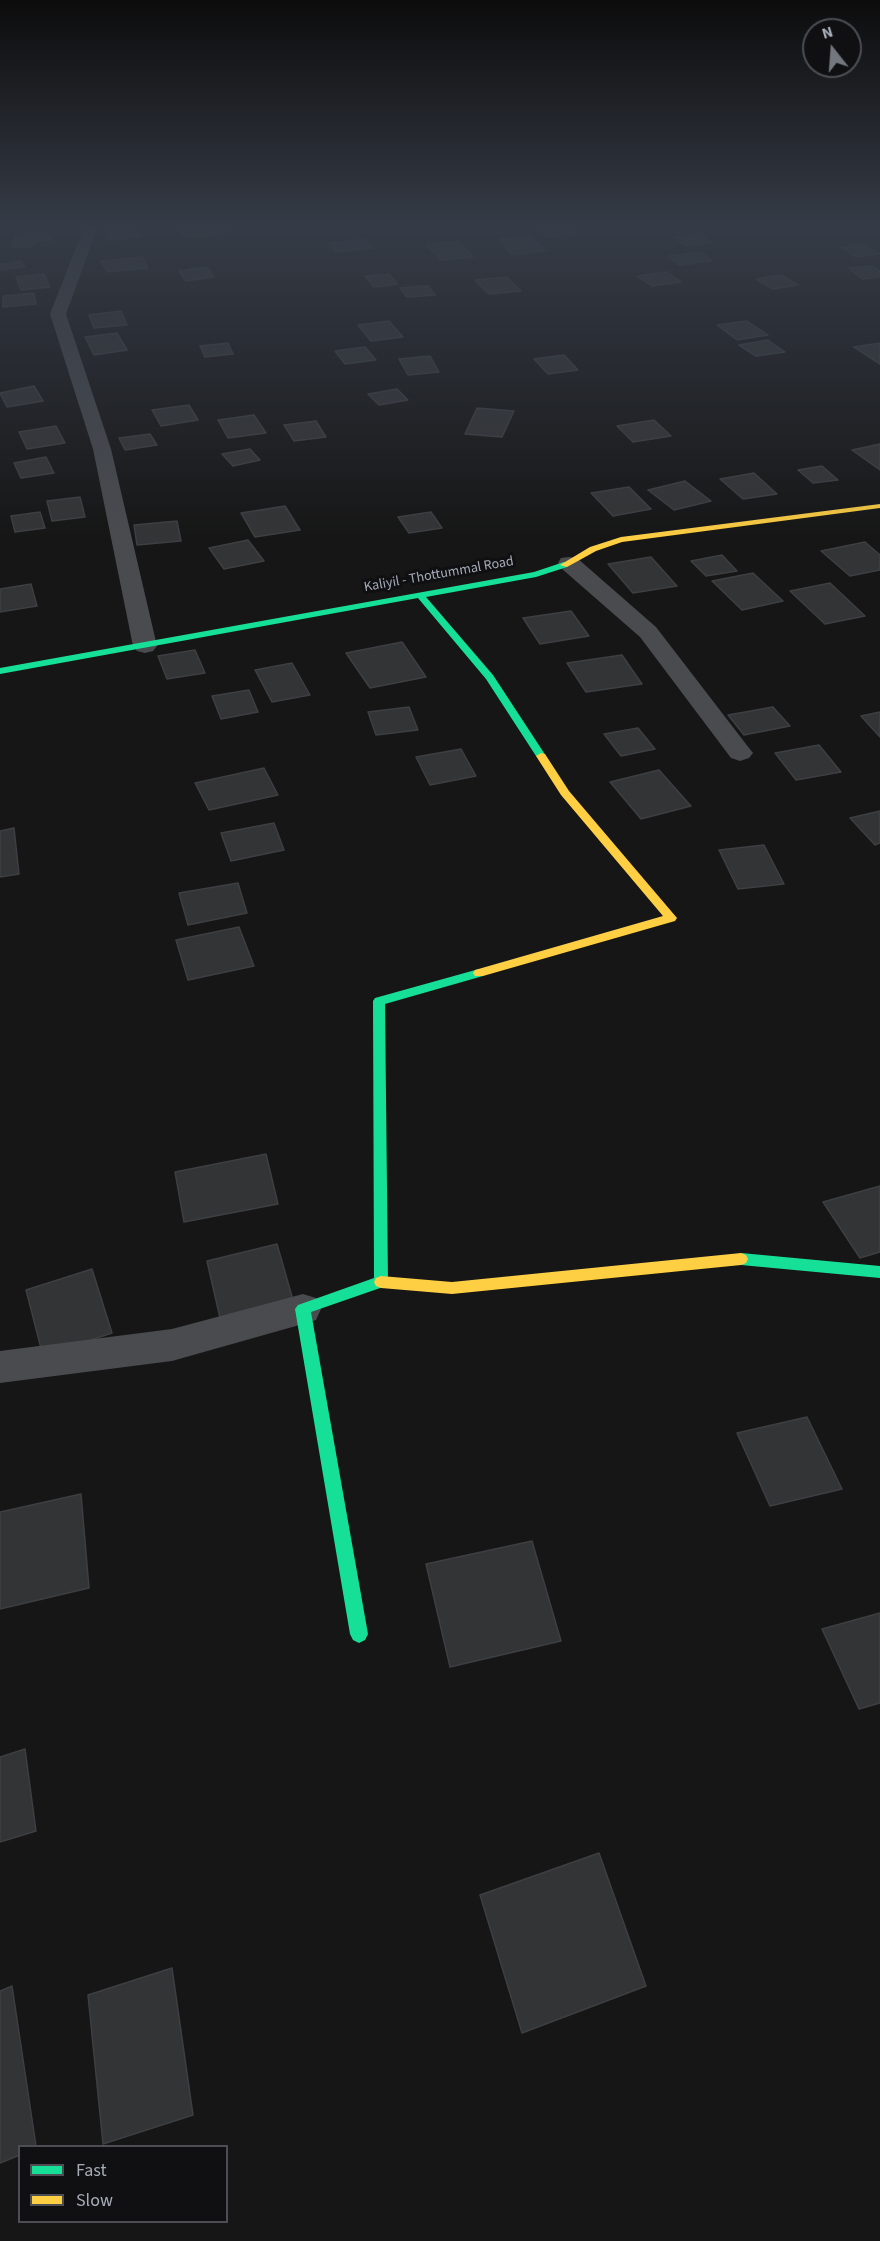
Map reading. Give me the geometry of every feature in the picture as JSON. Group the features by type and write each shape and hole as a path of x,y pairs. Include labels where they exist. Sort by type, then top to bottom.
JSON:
{"street":[{"path":"64,334 102,449 145,646"},
{"name":"Kaliyil - Thottummal Road","path":"0,671 536,574 569,563 593,549 621,540 880,506"},
{"path":"569,563 648,632 740,753"},
{"path":"381,1282 379,1001 671,918 566,793 489,677 420,595"},
{"path":"0,1367 172,1345 303,1309 381,1282 452,1288 733,1258 880,1272"},
{"path":"303,1309 358,1634"}],"building":[{"path":"117,334 127,350 94,355 85,337"},
{"path":"365,334 400,334 403,337 371,341"},
{"path":"728,334 768,335 737,340"},
{"path":"768,340 785,352 756,356 739,345"},
{"path":"228,343 233,354 205,357 200,346"},
{"path":"880,343 880,364 854,347"},
{"path":"365,347 376,360 345,364 335,351"},
{"path":"564,355 578,370 548,374 534,359"},
{"path":"430,356 439,372 408,375 399,359"},
{"path":"34,386 43,401 7,407 0,393"},
{"path":"397,389 408,400 379,405 368,394"},
{"path":"189,405 198,420 161,426 152,410"},
{"path":"477,408 514,411 502,437 465,434"},
{"path":"254,415 266,433 228,438 218,420"},
{"path":"654,420 671,436 633,442 617,426"},
{"path":"316,421 326,437 294,441 284,425"},
{"path":"56,426 65,443 27,449 19,432"},
{"path":"150,434 157,445 125,450 119,438"},
{"path":"880,444 880,470 852,450"},
{"path":"250,449 260,460 233,466 222,454"},
{"path":"46,457 54,473 21,478 14,463"},
{"path":"822,466 838,480 813,483 798,470"},
{"path":"754,473 777,494 743,499 720,479"},
{"path":"685,481 711,501 674,510 648,490"},
{"path":"629,487 651,509 613,516 591,493"},
{"path":"80,497 85,517 52,521 47,501"},
{"path":"285,506 300,530 255,537 241,513"},
{"path":"40,512 45,528 15,532 11,516"},
{"path":"431,512 442,528 409,533 398,517"},
{"path":"177,521 181,541 137,545 134,525"},
{"path":"248,540 264,561 224,569 209,548"},
{"path":"865,542 880,555 880,570 850,576 821,551"},
{"path":"722,555 737,571 706,576 691,561"},
{"path":"651,557 677,586 633,593 608,564"},
{"path":"753,573 783,601 742,610 712,581"},
{"path":"830,583 865,616 825,624 790,591"},
{"path":"31,584 37,606 0,612 0,589"},
{"path":"571,611 589,636 540,644 523,618"},
{"path":"402,642 426,677 370,688 346,653"},
{"path":"195,650 205,673 167,679 158,656"},
{"path":"622,655 642,684 586,692 567,663"},
{"path":"292,663 310,695 272,702 255,670"},
{"path":"249,690 258,712 221,719 212,696"},
{"path":"409,707 418,730 376,735 368,712"},
{"path":"773,707 790,726 744,735 728,715"},
{"path":"880,712 880,737 861,716"},
{"path":"638,728 655,749 621,756 604,734"},
{"path":"819,745 841,772 796,780 775,753"},
{"path":"461,749 476,776 430,785 416,757"},
{"path":"264,768 278,795 209,810 195,783"},
{"path":"659,770 691,806 641,819 610,782"},
{"path":"880,811 880,843 875,845 850,818"},
{"path":"274,823 284,850 231,861 221,833"},
{"path":"14,828 19,874 0,877 0,831"},
{"path":"764,845 784,884 738,889 719,850"},
{"path":"238,883 247,913 188,925 179,893"},
{"path":"239,927 254,966 188,980 176,940"},
{"path":"266,1154 278,1204 184,1222 175,1172"},
{"path":"880,1186 880,1252 860,1258 823,1202"},
{"path":"277,1244 293,1300 220,1318 207,1261"},
{"path":"92,1269 112,1333 43,1356 26,1290"},
{"path":"807,1417 842,1489 770,1506 737,1433"},
{"path":"81,1494 89,1588 0,1609 0,1512"},
{"path":"532,1541 561,1641 450,1667 426,1564"},
{"path":"880,1613 880,1703 859,1709 822,1629"},
{"path":"25,1749 36,1831 0,1842 0,1757"},
{"path":"599,1853 646,1986 522,2033 480,1895"},
{"path":"172,1968 193,2115 103,2144 88,1995"},
{"path":"12,1986 36,2145 18,2145 18,2156 0,2163 0,1991"}],"traffic: fast":[{"path":"0,671 536,574 564,565"},
{"path":"420,595 490,677 541,756"},
{"path":"359,1634 303,1309 381,1282 379,1001 479,973"},
{"path":"741,1259 880,1272"}],"traffic: slow":[{"path":"564,565 593,549 621,540 880,506"},
{"path":"479,973 671,918 565,793 541,756"},
{"path":"381,1282 452,1288 741,1259"}]}
